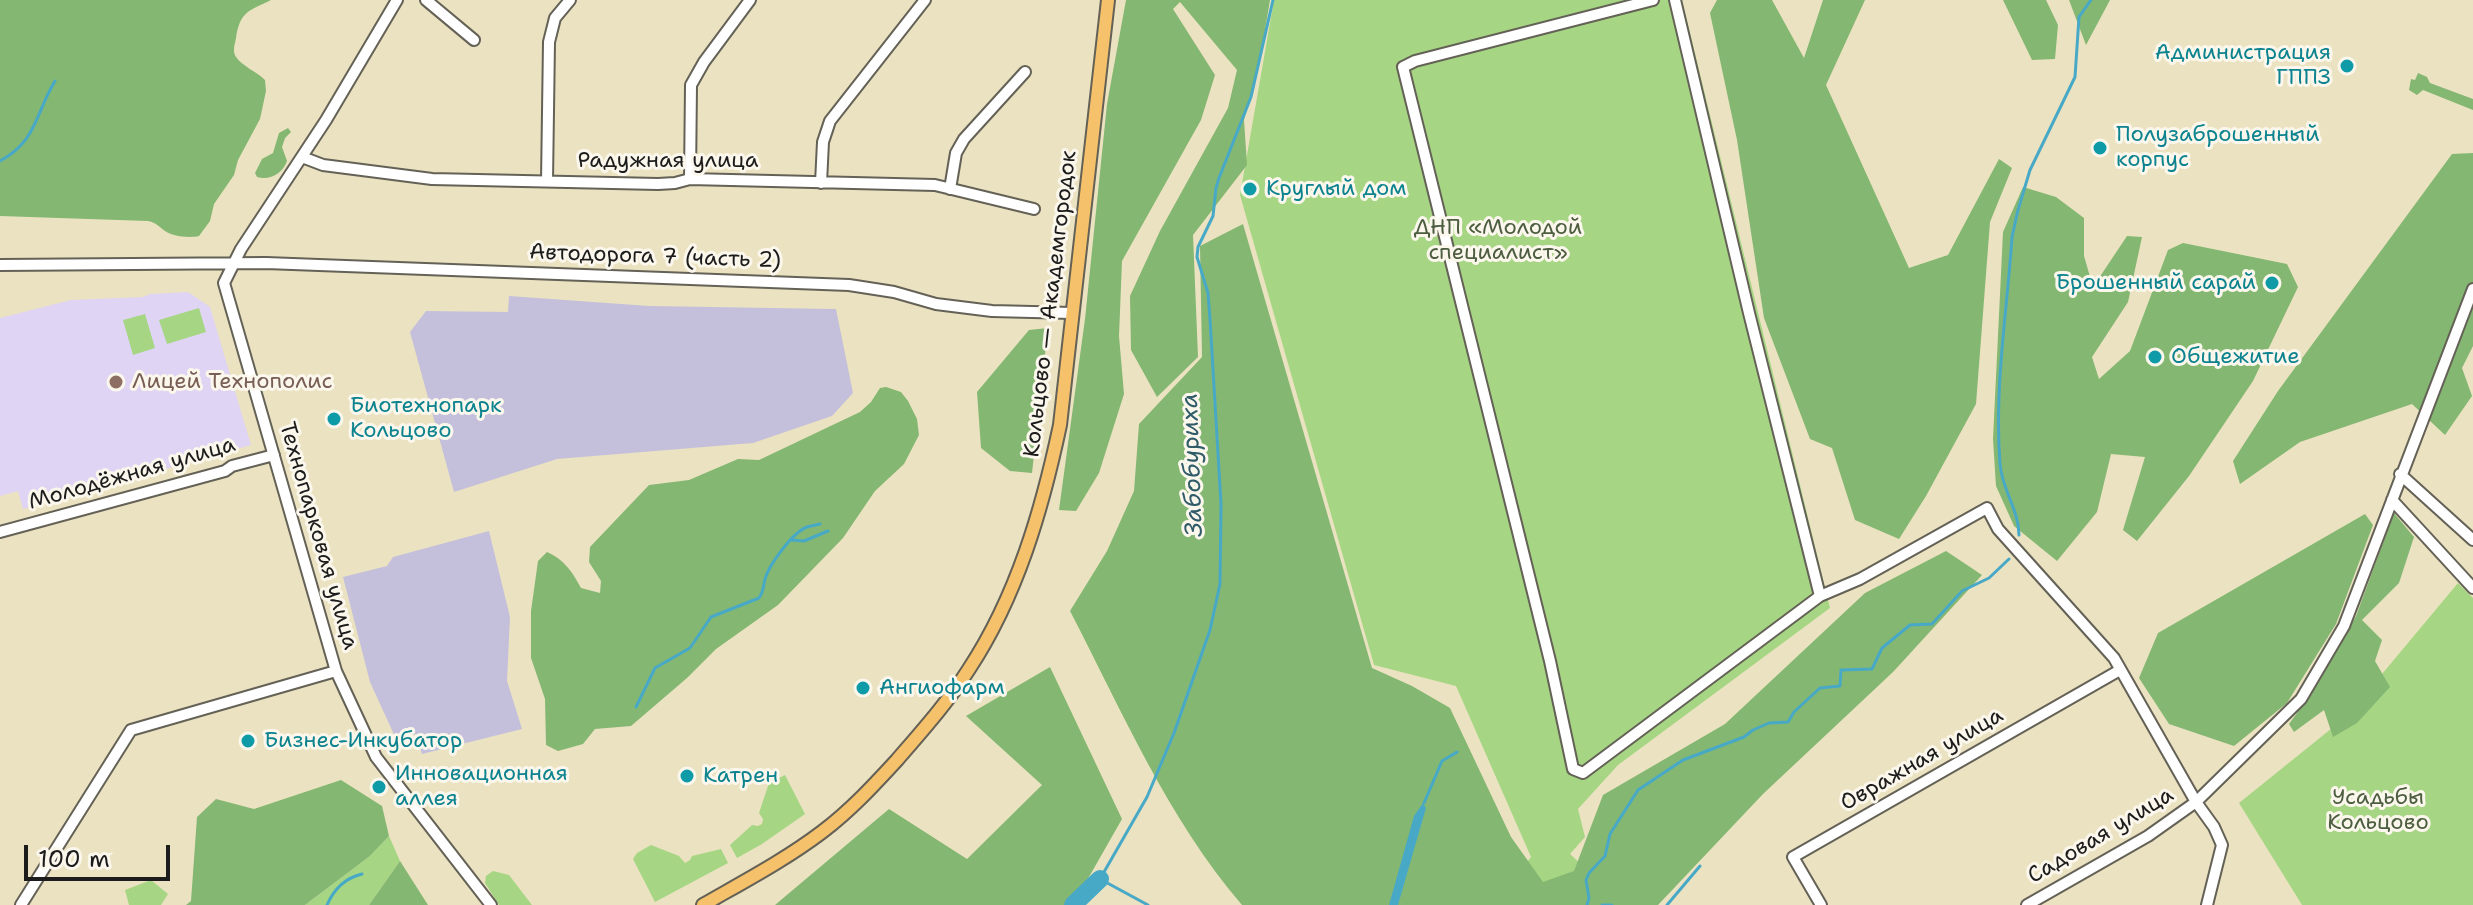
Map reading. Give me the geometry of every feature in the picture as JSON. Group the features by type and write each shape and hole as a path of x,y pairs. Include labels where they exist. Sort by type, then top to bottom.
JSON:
{"main road":[{"name":"Кольцово — Академгородок","path":"703,905 830,826 875,784 927,726 988,638 1026,551 1046,492 1060,425 1108,0"}],"street":[{"name":"Технопарковая улица","path":"397,0 224,283 336,671 376,757 491,905"},
{"path":"426,0 474,40"},
{"path":"547,181 549,42 555,18 570,0"},
{"path":"690,179 691,85 704,62 750,0"},
{"path":"821,183 823,142 830,121 925,0"},
{"path":"1653,0 1415,61 1403,67 1550,661 1573,769 1583,773 1820,596 1860,579 1987,508 1998,529 2114,658 2196,802 2214,827 2222,845 2207,905"},
{"path":"1675,0 1820,596"},
{"path":"950,189 956,153 964,139 1025,72"},
{"name":"Радужная улица","path":"302,157 323,165 432,179 658,184 690,179 935,185 1034,209"},
{"name":"Автодорога 7 (часть 2)","path":"0,265 234,263 849,285 950,306 992,311 1072,313"},
{"name":"Садовая улица","path":"2027,905 2148,836 2196,802 2301,699 2344,626 2473,289"},
{"name":"Молодёжная улица","path":"0,532 274,455"},
{"path":"2400,474 2473,540"},
{"path":"2392,500 2473,588"},
{"name":"Овражная улица","path":"1821,905 1793,857 2120,670"},
{"path":"21,905 131,730 336,671"}],"shaded area":[{"name":"Лицей Технополис","path":"188,292 210,307 251,445 23,509 18,491 0,496 0,318 71,300"},
{"path":"509,296 649,306 836,309 853,393 832,416 753,443 557,459 454,492 410,332 426,311 508,312"},
{"path":"489,531 510,617 507,681 522,729 422,754 416,734 396,739 370,682 343,577 387,566 393,557"}],"green space":[{"path":"0,0 271,0 243,17 234,48 239,60 265,80 260,119 238,160 234,175 214,204 210,221 199,236 173,235 148,221 0,216"},
{"path":"1126,0 1270,0 1259,66 1244,120 1247,165 1193,235 1198,357 1157,397 1131,350 1130,296 1160,231 1228,108 1237,70 1180,2 1173,9 1215,75 1201,120 1122,261 1119,336 1124,394 1099,473 1076,511 1059,510 1085,319 1107,104"},
{"name":"ДНП «Молодой специалист»","path":"1274,0 1682,0 1830,608 1618,765 1578,809 1585,837 1570,854 1584,867 1554,900 1521,870 1531,857 1456,686 1374,665 1240,195"},
{"path":"1717,0 1772,0 1804,58 1823,0 1865,0 1826,85 1909,268 1948,255 1999,159 2012,168 1990,222 1976,404 1899,539 1855,520 1832,448 1810,439 1764,318 1737,140 1710,13"},
{"path":"2003,0 2046,0 2058,25 2055,59 2032,60"},
{"path":"2069,0 2110,0 2086,45"},
{"path":"2418,73 2427,77 2430,83 2473,99 2473,110 2423,90 2417,95 2409,90 2411,79 2415,80"},
{"path":"288,128 291,132 282,147 287,161 285,165 271,177 257,177 255,173 262,159 273,153 279,133"},
{"path":"2473,153 2473,346 2462,368 2472,396 2445,435 2412,404 2300,442 2240,484 2233,461 2278,391 2452,154"},
{"path":"2023,187 2056,197 2084,218 2084,256 2093,287 2127,236 2142,237 2128,302 2092,357 2099,379 2130,351 2168,250 2183,243 2287,264 2298,287 2253,381 2189,476 2137,541 2123,530 2145,457 2111,454 2097,512 2057,561 2014,526 1996,486 1993,439 2003,232"},
{"path":"1243,224 1372,668 1450,708 1511,837 1543,882 1574,871 1603,795 1725,724 1865,593 1946,551 1982,575 1893,672 1763,794 1658,905 1242,905 1215,872 1169,801 1070,611 1107,551 1134,491 1139,424 1202,357 1200,246"},
{"path":"199,308 206,332 167,344 159,320"},
{"path":"145,314 155,348 133,355 123,320"},
{"path":"1048,328 1032,473 1010,471 981,448 977,392 1029,330"},
{"path":"880,388 901,392 908,401 917,419 919,435 904,464 875,491 843,538 778,605 716,649 631,726 595,729 583,744 558,751 546,745 545,699 531,658 531,611 538,561 547,552 553,555 567,567 581,588 600,593 601,581 589,562 590,547 649,485 689,480 738,459 759,460 860,412"},
{"path":"2394,513 2414,537 2399,583 2362,620 2382,640 2375,661 2390,687 2357,723 2333,737 2324,710 2294,732 2289,724 2315,688 2356,616"},
{"path":"2365,514 2373,525 2336,624 2287,703 2234,746 2169,724 2139,678 2158,633"},
{"name":"Усадьбы Кольцово","path":"2458,583 2473,598 2473,905 2302,905 2239,803 2347,716"},
{"path":"1050,667 1122,819 1073,905 775,905 889,809 967,859 1042,785 966,716"},
{"path":"785,775 805,814 737,858 730,845 752,825 762,824 759,813 769,783"},
{"path":"341,780 382,806 389,836 370,856 305,905 186,905 191,901 197,817 216,799 254,809"},
{"path":"389,836 400,861 369,905 305,905 370,856"},
{"path":"651,845 679,856 685,863 692,856 721,849 728,863 655,902 633,859"},
{"path":"400,861 428,905 369,905"},
{"path":"493,871 509,875 532,905 499,905 485,883 486,876"},
{"path":"151,880 168,894 161,905 129,905 125,890"}],"water":[{"path":"1423,803 1426,808 1398,905 1389,905 1414,816"}],"waterway":[{"name":"Забобуриха","path":"1148,905 1100,879 1147,797 1174,733 1210,630 1220,584 1221,504 1210,319 1208,293 1197,257 1198,247 1213,216 1219,178 1251,97 1273,0"},
{"path":"2019,535 2001,473 1999,436 2000,379 2012,237 2030,170 2075,77 2079,17 2091,0"},
{"name":"Забобуриха","path":"0,161 28,136 55,81"},
{"path":"636,707 655,668 690,648 711,617 759,598 767,573 782,550 801,530 820,524"},
{"path":"791,540 804,541 828,531"},
{"path":"1587,905 1586,880 1589,873 1605,856 1610,834 1638,790 1683,760 1744,737 1769,723 1788,722 1794,712 1820,688 1840,686 1841,670 1872,669 1882,648 1910,625 1932,624 1962,591 1989,578 2009,559"},
{"path":"1424,803 1442,761 1457,752"},
{"path":"1667,905 1700,866"},
{"path":"327,905 341,885 362,874"},
{"name":"Забобуриха","path":"1073,905 1100,879"},
{"path":"1602,905 1612,905"}],"place":[{"name":"Администрация ГППЗ","path":"2347,66"},
{"name":"Полузаброшенный корпус","path":"2100,148"},
{"name":"Круглый дом","path":"1250,189"},
{"name":"Брошенный сарай","path":"2272,283"},
{"name":"Общежитие","path":"2155,357"},
{"name":"Лицей Технополис","path":"116,382"},
{"name":"Биотехнопарк Кольцово","path":"334,419"},
{"name":"Ангиофарм","path":"863,688"},
{"name":"Бизнес-Инкубатор","path":"248,741"},
{"name":"Катрен","path":"687,776"},
{"name":"Инновационная аллея","path":"379,787"}]}
